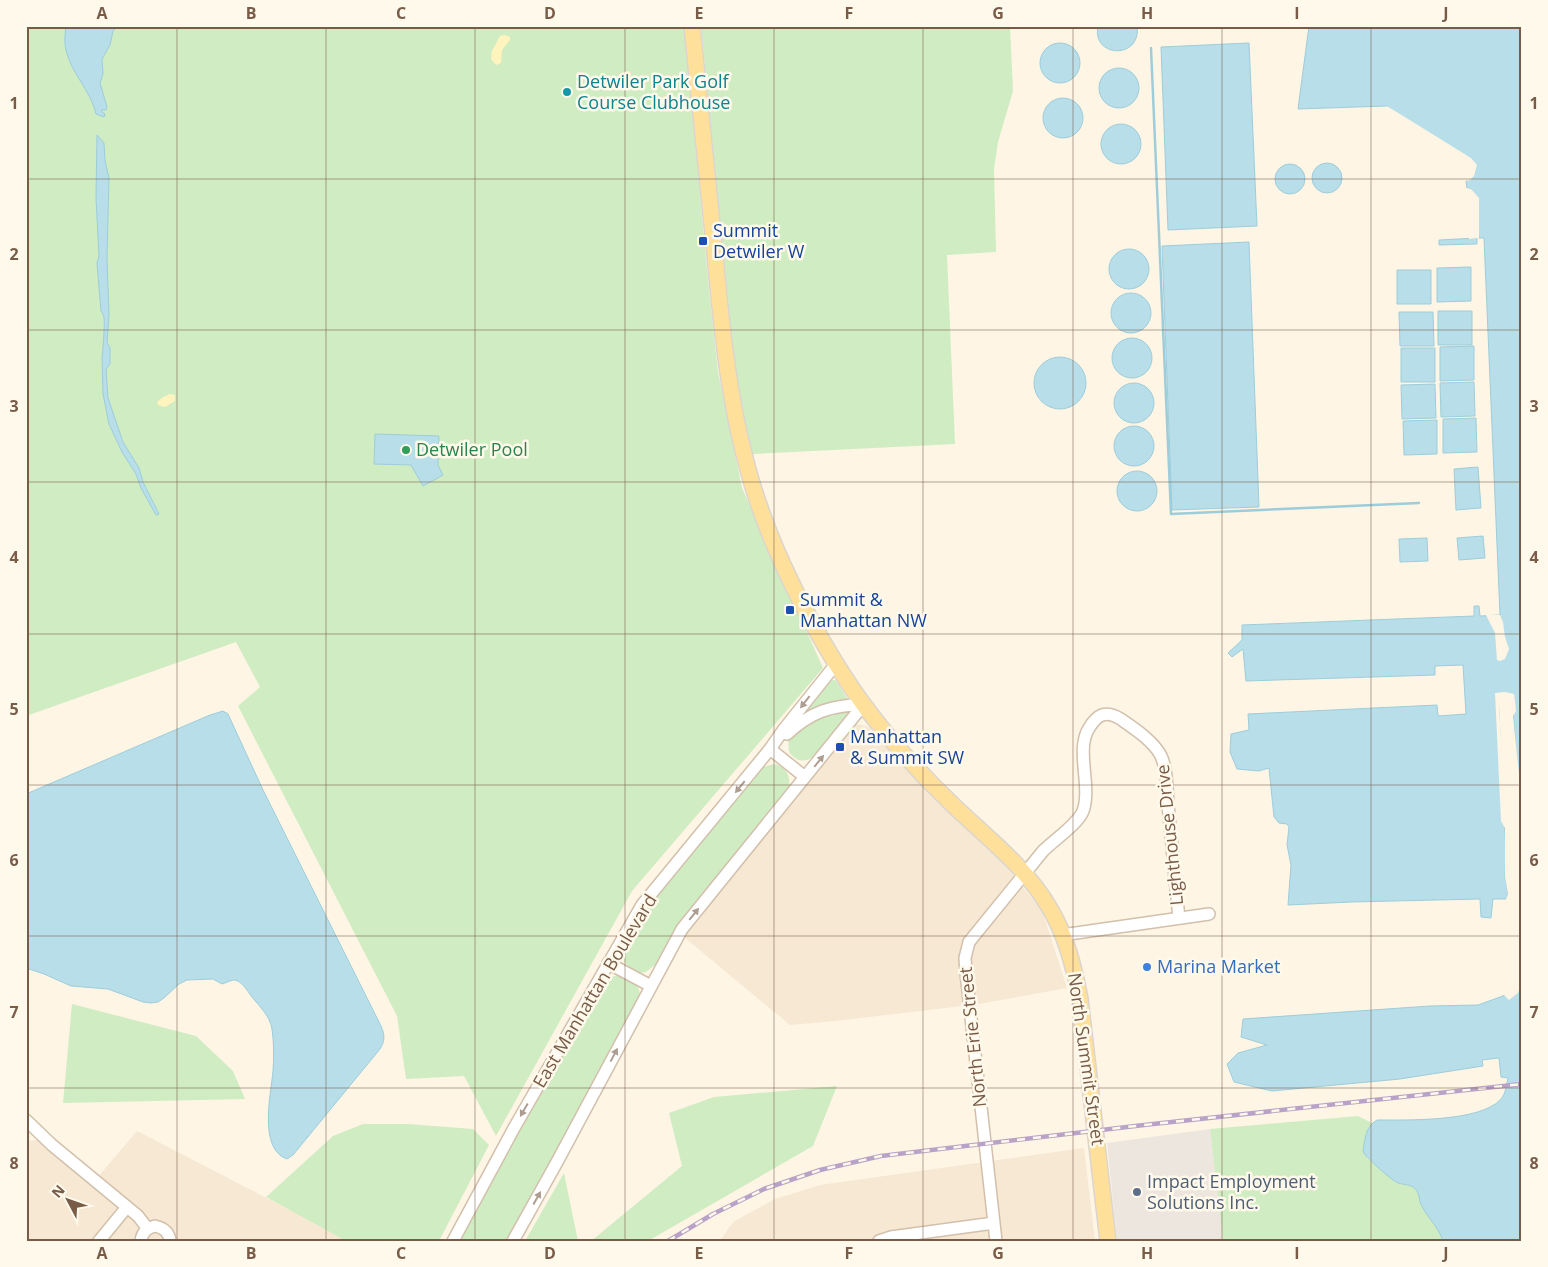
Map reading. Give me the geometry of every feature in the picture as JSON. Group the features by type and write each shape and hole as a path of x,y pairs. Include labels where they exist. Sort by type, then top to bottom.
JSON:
{"main road":[{"name":"North Summit Street","path":"692,26 719,307 729,384 737,429 754,490 779,556 794,589 836,664 864,704 892,742 1025,874 1049,907 1062,935 1074,969 1080,999 1108,1241"}],"street":[{"name":"East Manhattan Boulevard","path":"453,1241 514,1128 642,905 770,749 836,664"},
{"path":"805,778 770,749 801,721 823,710 864,704"},
{"path":"513,1241 682,929 864,704"},
{"name":"North Erie Street","path":"996,1241 965,958 969,942 1053,840 1072,826 1082,812 1086,788 1084,749 1087,731 1098,716 1106,713 1113,715"},
{"name":"Lighthouse Drive","path":"1113,715 1138,731 1158,750 1163,762 1179,918"},
{"path":"1062,935 1209,914"},
{"path":"608,963 651,986"},
{"path":"26,1120 52,1145 141,1219 148,1229"},
{"path":"99,1241 127,1207"},
{"path":"879,1241 994,1223"},
{"path":"141,1241 142,1234 155,1226 161,1227 168,1234 170,1241"}],"shaded area":[{"path":"855,724 867,726 910,773 1007,868 1042,910 1067,988 979,1004 790,1025 684,937"},
{"path":"1210,1129 1223,1241 1117,1241 1107,1143"},
{"path":"137,1131 346,1241 26,1241 26,1141 55,1139 97,1178"},
{"path":"1084,1148 1095,1241 720,1241 733,1222 775,1199 820,1185"}],"green space":[{"path":"26,26 684,26 718,372 742,488 823,668 632,891 496,1136 464,1076 406,1079 397,1016 238,706 260,687 236,642 26,716"},
{"path":"701,26 1010,26 1013,91 998,142 994,169 996,252 947,255 955,444 752,454 735,369"},
{"path":"832,680 837,682 848,700 799,718 827,682"},
{"path":"851,709 852,711 830,739 811,758 798,760 789,752 788,738 812,718"},
{"path":"774,764 785,770 789,778 788,791 676,928 656,964 646,972 639,973 629,968 624,960 622,950 650,905 758,772 763,767"},
{"path":"618,975 637,986 640,993 639,998 508,1241 458,1241 528,1114 606,979"},
{"path":"72,1004 196,1036 233,1071 245,1099 63,1103"},
{"path":"837,1086 813,1146 648,1241 591,1241 682,1166 669,1113 714,1097"},
{"path":"1358,1116 1372,1123 1367,1130 1367,1158 1399,1184 1412,1186 1419,1193 1421,1203 1439,1229 1443,1241 1223,1241 1210,1129"},
{"path":"363,1124 408,1124 473,1129 489,1145 439,1241 346,1241 266,1197 333,1136"},
{"path":"564,1173 578,1241 525,1241"}],"sand":[{"path":"500,36 510,37 510,40 502,50 501,63 496,65 491,59 492,51"},
{"path":"170,394 175,395 175,401 165,407 158,405 157,402"}],"water":[{"path":"66,26 125,26 117,27 113,31 110,45 102,59 103,74 100,83 107,107 106,110 102,110 105,114 104,117 96,114 90,98 69,58 65,44"},
{"path":"1098,26 1137,26 1136,37 1132,45 1125,49 1117,51 1109,49 1102,44 1098,37"},
{"path":"1309,26 1522,26 1522,835 1512,696 1498,695 1506,851 1505,877 1508,894 1506,899 1493,899 1491,918 1481,917 1480,899 1288,905 1291,865 1287,845 1289,827 1287,824 1279,823 1274,817 1269,768 1259,771 1237,769 1230,752 1231,734 1249,730 1248,714 1437,705 1438,716 1466,714 1463,665 1435,666 1435,675 1246,681 1243,649 1232,657 1228,653 1242,640 1242,625 1474,616 1474,606 1479,606 1480,616 1500,615 1484,238 1479,238 1474,195 1471,189 1467,188 1466,181 1469,179 1471,165 1387,106 1298,109"},
{"path":"1064,43 1071,46 1077,52 1080,63 1079,71 1071,80 1064,83 1056,83 1049,80 1041,71 1040,59 1043,52 1052,44"},
{"path":"1249,43 1257,226 1168,230 1161,47"},
{"path":"1123,68 1130,71 1136,77 1139,88 1138,96 1130,105 1123,108 1115,108 1108,105 1100,96 1099,84 1102,77 1111,69"},
{"path":"1067,98 1074,101 1080,107 1083,118 1082,126 1074,135 1067,138 1059,138 1052,135 1044,126 1043,114 1046,107 1055,99"},
{"path":"1125,124 1132,127 1138,133 1141,144 1140,152 1132,161 1125,164 1117,164 1110,161 1102,152 1101,140 1104,133 1113,125"},
{"path":"97,135 104,143 105,161 109,178 107,259 109,315 107,342 110,348 110,364 106,369 108,398 123,442 139,468 143,482 159,514 156,515 109,424 103,394 104,316 101,311 97,263 99,256 96,198"},
{"path":"1327,163 1338,167 1342,178 1338,189 1327,193 1316,189 1312,178 1316,167"},
{"path":"1290,164 1301,168 1305,179 1301,190 1290,194 1279,190 1275,179 1279,168"},
{"path":"1477,238 1477,244 1439,245 1439,240"},
{"path":"1249,242 1259,507 1172,510 1162,246"},
{"path":"1133,249 1140,252 1146,258 1149,269 1148,277 1140,286 1133,289 1125,289 1118,286 1110,277 1109,265 1112,258 1121,250"},
{"path":"1471,267 1471,301 1437,302 1437,268"},
{"path":"1397,270 1431,270 1431,304 1397,304"},
{"path":"1135,293 1142,296 1148,302 1151,313 1150,321 1142,330 1135,333 1127,333 1120,330 1112,321 1111,309 1114,302 1123,294"},
{"path":"1438,311 1472,311 1472,345 1438,345"},
{"path":"1399,312 1433,312 1434,346 1400,346"},
{"path":"1136,338 1143,341 1149,347 1152,358 1151,366 1143,375 1136,378 1128,378 1121,375 1113,366 1112,354 1115,347 1124,339"},
{"path":"1474,346 1474,380 1440,381 1440,347"},
{"path":"1401,348 1435,348 1435,382 1401,382"},
{"path":"1055,357 1065,357 1074,361 1082,369 1086,383 1082,397 1074,405 1065,409 1055,409 1046,405 1038,397 1034,388 1034,378 1038,369 1046,361"},
{"path":"1474,382 1475,416 1441,417 1440,383"},
{"path":"1138,383 1145,386 1151,392 1154,403 1153,411 1145,420 1138,423 1130,423 1123,420 1115,411 1114,399 1117,392 1126,384"},
{"path":"1435,384 1436,418 1402,419 1401,385"},
{"path":"1476,418 1477,452 1443,453 1443,419"},
{"path":"1437,420 1437,454 1404,455 1403,421"},
{"path":"1138,426 1145,429 1151,435 1154,446 1153,454 1145,463 1138,466 1130,466 1123,463 1115,454 1114,442 1117,435 1126,427"},
{"name":"Detwiler Pool","path":"375,434 439,436 438,465 443,475 423,486 411,465 374,464"},
{"path":"1478,467 1481,508 1456,510 1454,469"},
{"path":"1141,471 1148,474 1154,480 1157,491 1156,499 1148,508 1141,511 1133,511 1126,508 1118,499 1117,487 1120,480 1129,472"},
{"path":"1483,536 1485,558 1459,560 1457,538"},
{"path":"1427,538 1428,561 1400,562 1399,539"},
{"path":"223,711 228,714 263,790 384,1035 384,1041 380,1049 293,1155 287,1159 278,1153 272,1144 269,1133 268,1120 274,1055 271,1024 264,1012 239,982 233,980 222,984 213,979 187,980 179,984 158,1002 151,1003 143,1002 108,989 71,986 26,968 26,794"},
{"path":"1522,963 1522,1241 1443,1241 1438,1230 1423,1209 1415,1189 1394,1181 1363,1152 1368,1130 1377,1120 1460,1116 1490,1107 1502,1098 1508,1078 1501,1077 1499,1058 1482,1060 1483,1066 1400,1079 1272,1091 1234,1082 1227,1064 1238,1053 1267,1045 1241,1037 1243,1019 1430,1006 1478,1005 1511,993 1519,984"}],"pier":[{"path":"1387,106 1471,158 1477,165 1474,176 1466,181 1469,166 1387,109"},
{"path":"1467,188 1471,189 1479,198 1479,238 1469,239 1469,236 1477,236 1472,196"},
{"path":"1486,615 1500,615 1503,622 1509,649 1505,659 1500,661 1497,660 1495,633"},
{"path":"1505,692 1514,694 1516,711 1513,716 1522,803 1522,838 1519,835 1509,698 1500,698 1510,891 1508,899 1506,899 1508,894 1505,877 1505,828 1501,821 1495,693"},
{"path":"1522,961 1522,979 1518,993 1509,1000 1504,995 1517,983 1519,962"}],"waterway":[{"path":"1151,48 1171,514 1419,503"}],"railway":[{"path":"668,1241 713,1214 764,1189 820,1170 881,1156 1522,1084"}],"place":[{"name":"Detwiler Park Golf Course Clubhouse","path":"567,92"},
{"name":"Summit Detwiler W","path":"703,241"},
{"name":"Detwiler Pool","path":"406,450"},
{"name":"Summit & Manhattan NW","path":"790,610"},
{"name":"Manhattan & Summit SW","path":"840,747"},
{"name":"Marina Market","path":"1147,967"},
{"name":"Impact Employment Solutions Inc.","path":"1137,1192"}]}
